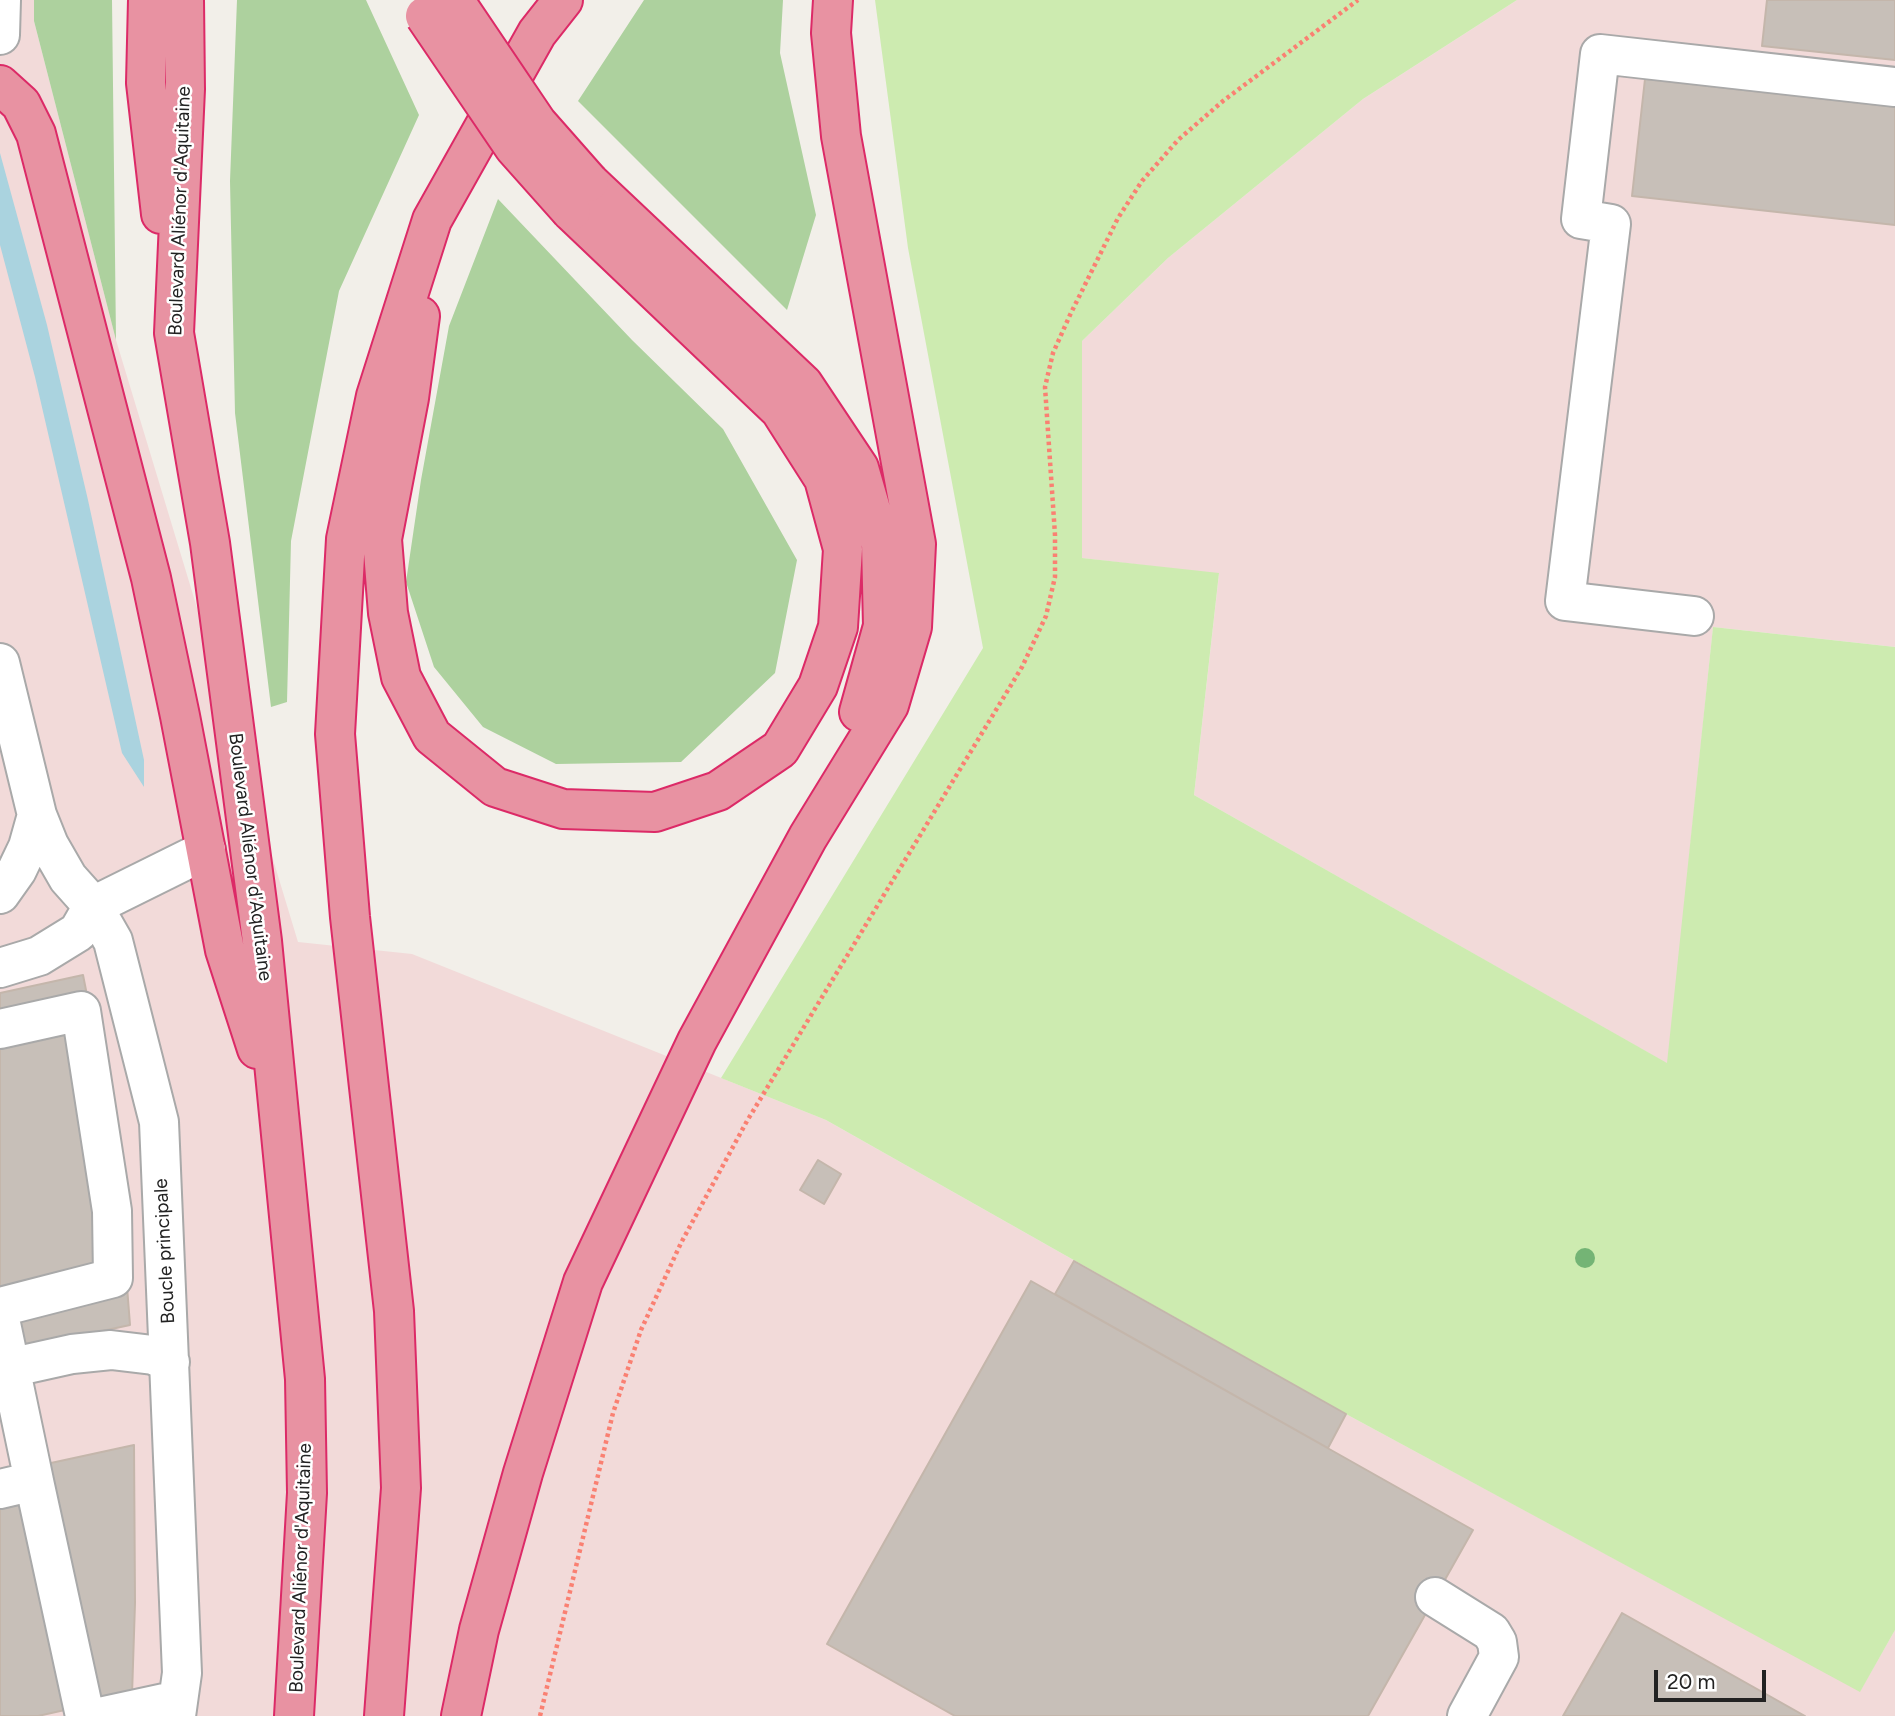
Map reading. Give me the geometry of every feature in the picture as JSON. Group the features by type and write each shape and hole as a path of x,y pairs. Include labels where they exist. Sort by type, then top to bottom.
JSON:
{"highway":[{"path":"148,0 146,83 174,333"},
{"name":"Boulevard Aliénor d'Aquitaine","path":"184,0 185,89 174,333 210,543 262,941 305,1379 307,1493 294,1716"},
{"path":"384,1716 401,1488 394,1311 350,917 335,734 346,539 376,396 432,220 537,33 563,0"},
{"path":"461,1716 479,1630 523,1472 583,1282 697,1041 808,837 889,705 912,627 916,544 841,136 831,33 833,0"},
{"path":"432,5 537,123 580,197 780,410 824,479 843,549 838,627 818,686 780,749 718,791 656,812 564,809 495,787 432,736 401,677 388,612 382,539 409,398 432,220"},
{"path":"0,85 21,104 36,134 151,578 225,950 279,1121"},
{"path":"580,197 803,384 859,468 881,544 883,626 864,698 808,837"}],"street":[{"path":"0,35 1,0"},
{"path":"1694,616 1565,600 1611,224 1581,219 1600,54 1895,87"},
{"path":"0,70 0,85"},
{"path":"0,663 37,815 28,847 17,870 0,894"},
{"path":"0,763 37,815"},
{"name":"Boucle principale","path":"37,815 49,845 68,878 93,906 113,941 159,1122 182,1673 177,1708"},
{"path":"0,968 39,956 78,932 93,906 206,850"},
{"path":"0,1029 82,1012 112,1211 113,1278 0,1307"},
{"path":"0,1320 17,1485 85,1716"},
{"path":"0,1370 72,1354 111,1350 153,1355 170,1362"},
{"path":"1435,1597 1491,1632 1497,1642 1499,1657 1467,1716"},
{"path":"104,1716 177,1708"}],"path":[{"path":"540,1716 613,1413 641,1330 681,1243 747,1121 1022,667 1046,616 1055,577 1055,535 1045,387 1052,353 1070,315 1118,219 1142,181 1178,140 1223,101 1358,0"}],"shaded area":[{"path":"0,0 34,0 34,21 116,340 298,942 412,954 826,1120 1346,1414 1860,1691 1895,1630 1895,1716 0,1716"},
{"path":"1517,0 1895,0 1895,647 1713,627 1668,1064 1194,795 1219,574 1082,558 1082,341 1168,258 1363,99"}],"green space":[{"path":"34,0 112,0 116,340 34,21"},
{"path":"237,0 366,0 419,115 339,291 291,541 287,702 271,707 235,413 230,181"},
{"path":"644,0 783,0 780,53 816,215 787,310 578,101"},
{"path":"875,0 1517,0 1363,99 1168,258 1082,341 1082,558 1219,573 1194,795 1667,1063 1713,627 1895,647 1895,1630 1860,1692 1346,1414 826,1120 721,1078 983,648 908,248"},
{"path":"498,199 632,340 723,429 797,560 775,673 681,762 556,764 483,727 434,667 406,582 421,480 449,326"}],"water":[{"path":"0,153 47,325 88,500 144,760 144,787 122,753 35,377 0,245"}],"building":[{"path":"1767,0 1895,0 1895,60 1762,46"},
{"path":"1645,79 1895,107 1895,225 1632,196"},
{"path":"83,975 100,1061 123,1235 130,1325 0,1353 0,993"},
{"path":"818,1160 841,1174 824,1204 800,1190"},
{"path":"1074,1261 1346,1414 1328,1448 1055,1294"},
{"path":"1031,1281 1473,1530 1368,1716 955,1716 827,1644"},
{"path":"134,1445 135,1603 132,1695 38,1716 0,1716 0,1474"},
{"path":"1622,1613 1805,1716 1563,1716"}]}
